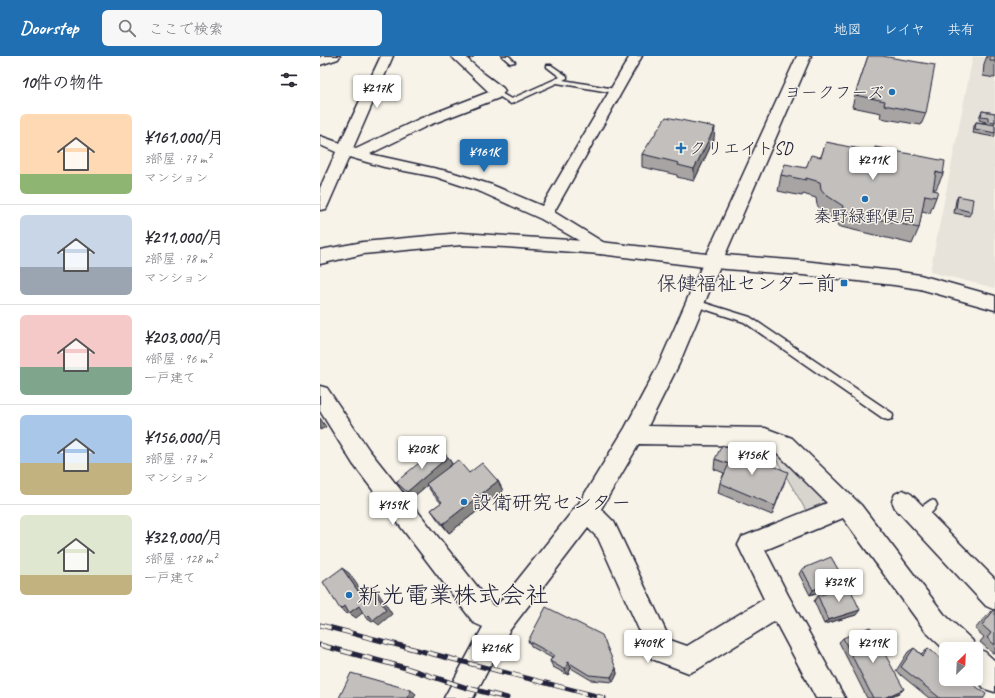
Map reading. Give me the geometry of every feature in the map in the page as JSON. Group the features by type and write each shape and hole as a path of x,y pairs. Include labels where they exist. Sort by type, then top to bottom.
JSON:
{"street":[{"path":"320,61 334,56"},
{"path":"320,205 351,153 387,56"},
{"path":"545,214 636,56"},
{"path":"458,698 500,622 587,511 633,435 669,364 804,56"},
{"path":"351,153 497,93 498,91 478,76 463,57"},
{"path":"320,140 351,153 384,162 445,175 476,184 545,214 579,232 600,248"},
{"path":"320,257 363,248 461,239 506,241 600,248 713,262 803,268 894,278 920,282 995,303"},
{"path":"320,394 361,457 483,614 500,622"},
{"path":"633,435 765,437 784,445 853,513 935,623 955,642"},
{"path":"831,698 779,604 750,545 846,506"},
{"path":"917,508 995,597"},
{"path":"587,511 606,530 661,650 689,660 779,604"},
{"path":"983,668 995,679"}],"lane":[{"path":"504,56 512,62"},
{"path":"497,93 511,102 565,77 548,66"},
{"path":"554,81 615,91"},
{"path":"695,303 747,319 888,416"}],"shaded area":[{"path":"973,56 995,58 995,288 930,272"},
{"path":"769,447 778,449 827,497 827,507 808,514"}],"building":[{"name":"ヨークフーズ","path":"868,56 882,56 935,65 926,113 884,105 885,101 855,95"},
{"path":"990,56 995,56 995,61 990,61"},
{"path":"982,111 995,113 995,122 988,121 988,117 981,116"},
{"name":"クリエイトSD","path":"666,117 715,127 694,169 678,165 679,163 642,154"},
{"path":"976,122 995,125 995,133 975,129"},
{"path":"826,142 874,152 875,147 945,161 943,174 936,172 933,190 938,191 936,197 925,195 919,228 842,211 843,206 826,195 821,189 820,182 806,178 806,180 781,175 785,164 806,168 811,155 821,157"},
{"path":"958,196 973,199 971,212 956,208"},
{"path":"722,445 788,472 775,506 720,483 729,464 715,459"},
{"path":"437,448 448,457 407,492 396,482"},
{"name":"設衛研究センター","path":"458,460 469,473 482,463 498,481 443,524 431,510 442,502 426,484"},
{"path":"831,557 843,578 813,590 802,569"},
{"name":"新光電業株式会社","path":"342,568 360,594 371,586 386,610 373,620 369,615 366,618 359,606 349,613 345,606 340,609 323,582"},
{"path":"849,586 860,610 828,620 818,596"},
{"path":"546,607 602,635 616,668 611,677 589,675 568,662 565,670 550,661 554,655 528,641"},
{"path":"995,609 995,645 987,638 991,633 982,625"},
{"path":"870,627 904,689 884,698 873,698 843,638"},
{"path":"914,648 923,656 928,648 939,657 939,686 975,686 986,694 984,698 940,698 901,667"},
{"path":"351,673 411,690 407,698 339,698"}],"railway":[{"path":"320,625 604,698"},
{"path":"320,645 406,668 464,687 507,698"}],"place":[{"name":"ヨークフーズ","path":"892,92"},
{"name":"クリエイトSD","path":"681,148"},
{"name":"秦野緑郵便局","path":"865,199"},
{"name":"保健福祉センター前","path":"844,283"},
{"name":"設衛研究センター","path":"464,502"},
{"name":"新光電業株式会社","path":"349,595"}]}
